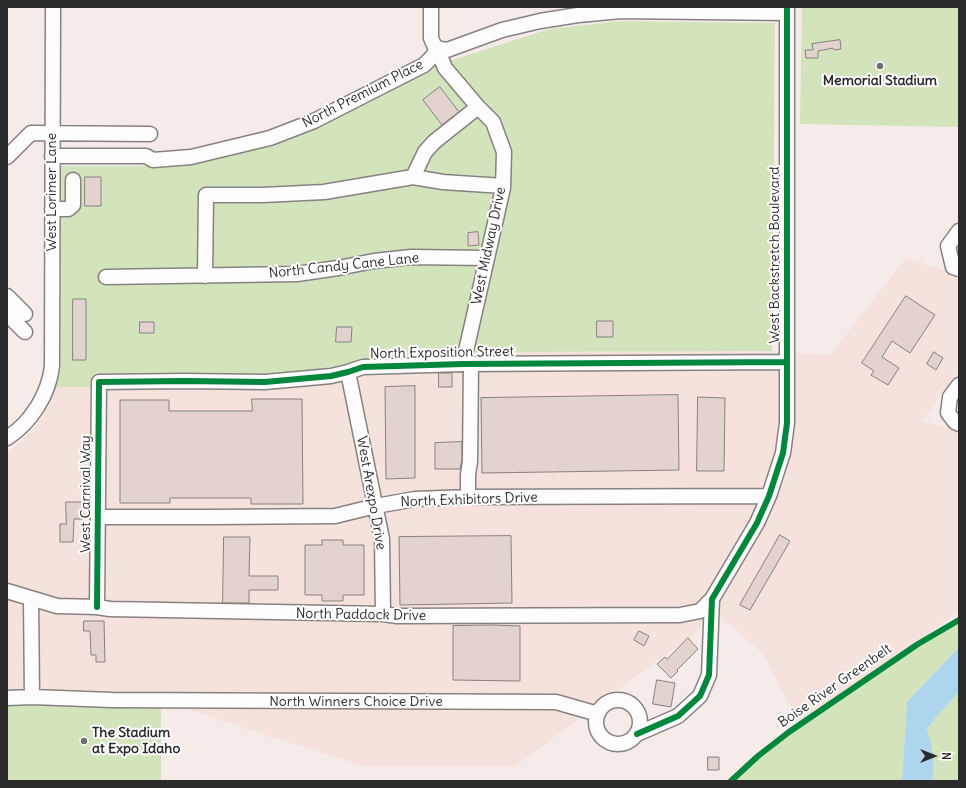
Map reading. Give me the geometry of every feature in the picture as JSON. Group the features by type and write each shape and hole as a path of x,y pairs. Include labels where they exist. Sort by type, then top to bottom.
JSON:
{"street":[{"name":"West Lorimer Lane","path":"7,438 12,436 26,423 38,406 46,389 52,366 53,7"},
{"name":"West Midway Drive","path":"432,7 431,38 437,48 445,68 478,107 493,122 504,152 503,186 487,258 467,364 470,461 468,475 468,497"},
{"name":"North Premium Place","path":"52,156 146,156 153,160 160,160 191,157 270,138 314,121 424,64 433,56 437,48 446,50 502,30 540,21 578,15 621,11 787,10"},
{"name":"West Backstretch Boulevard","path":"637,734 678,716 700,696 709,675 712,599 757,524 769,496 784,453 787,423 787,10"},
{"path":"413,177 425,152 434,142 478,107"},
{"path":"7,157 31,133 150,134"},
{"path":"205,276 206,195 263,195 324,192 413,177 443,182 503,186"},
{"path":"52,209 68,209 73,205 73,180"},
{"path":"959,231 948,246 953,267 959,269"},
{"name":"North Candy Cane Lane","path":"106,277 297,274 411,257 487,258"},
{"path":"7,296 25,314"},
{"path":"7,314 25,332"},
{"name":"North Exposition Street","path":"98,382 265,382 331,376 363,367 467,364 787,362"},
{"name":"West Arexpo Drive","path":"348,372 382,539 383,614"},
{"name":"West Carnival Way","path":"97,607 98,382"},
{"path":"959,385 950,397 948,413 959,424"},
{"name":"North Exhibitors Drive","path":"98,517 335,516 376,506 415,499 468,497 769,496"},
{"name":"North Paddock Drive","path":"7,591 57,606 141,610 383,614 397,616 680,615 700,611 712,599"},
{"path":"30,598 32,696"},
{"name":"North Winners Choice Drive","path":"7,698 32,696 112,700 556,702 598,714"},
{"path":"621,700 628,703 634,707 638,713 640,720 637,734 626,743 611,743 605,740 600,735 597,728 596,721 598,714 607,703 621,700"}],"shaded area":[{"path":"906,258 959,275 959,371 922,421 959,431 959,612 799,725 763,654 719,615 514,767 367,767 161,700 7,702 7,452 35,428 51,402 56,387 237,387 379,357 478,352 772,351 830,355"}],"green space":[{"name":"Memorial Stadium","path":"802,7 959,7 959,127 800,124"},
{"path":"621,21 775,23 772,351 478,352 379,357 237,387 56,387 61,367 61,166 169,166 232,156 322,125 440,64 549,29"},
{"path":"959,620 959,647 907,702 902,781 731,781 758,756 789,732 918,644"},
{"path":"959,692 959,781 932,781 933,773 927,729"},
{"name":"The Stadium at Expo Idaho","path":"161,700 161,781 7,781 7,702"}],"water":[{"path":"959,647 959,692 927,729 932,749 932,781 902,781 907,702"}],"building":[{"path":"840,40 841,49 834,50 833,48 818,51 818,58 806,58 805,50 813,50 812,44"},
{"path":"440,87 459,112 442,125 423,100"},
{"path":"85,177 101,177 101,206 85,206"},
{"path":"478,232 479,245 468,246 468,233"},
{"path":"906,296 935,315 910,353 892,341 882,357 899,368 888,385 871,375 874,371 862,363"},
{"path":"73,299 86,299 86,360 73,360"},
{"path":"597,321 613,321 613,337 597,337"},
{"path":"140,322 154,322 154,333 140,333"},
{"path":"337,327 352,327 351,342 336,342"},
{"path":"934,352 943,358 936,370 927,364"},
{"path":"439,373 452,373 452,387 439,387"},
{"path":"415,386 415,478 386,479 385,387"},
{"path":"678,395 679,470 482,473 481,398"},
{"path":"698,397 725,398 724,471 697,471"},
{"path":"252,399 302,399 303,504 251,504 251,498 170,498 170,503 120,503 120,400 169,400 169,411 252,411"},
{"path":"462,442 462,460 460,469 435,469 435,443"},
{"path":"66,502 82,502 83,519 74,519 73,542 60,542 60,524 66,524"},
{"path":"780,535 790,541 750,610 740,605"},
{"path":"511,536 512,603 400,605 399,537"},
{"path":"224,537 250,537 249,576 278,576 278,590 249,590 249,603 223,603"},
{"path":"322,540 343,540 343,545 364,545 364,595 343,595 343,601 322,601 322,595 305,595 305,545 322,545"},
{"path":"84,621 104,621 105,662 96,662 96,655 91,655 90,631 84,631"},
{"path":"453,626 520,626 520,681 453,680"},
{"path":"639,631 649,636 644,646 634,640"},
{"path":"688,638 698,649 671,678 657,664 665,657 667,659"},
{"path":"657,680 675,683 671,707 653,704"},
{"path":"708,757 719,757 719,770 708,770"}],"cycle path":[{"path":"637,734 678,716 700,696 709,675 712,599 757,523 769,496 783,453 787,423 787,7"},
{"path":"97,607 99,382 265,382 331,376 363,367 463,364 787,362"},
{"name":"Boise River Greenbelt","path":"731,781 758,756 789,732 918,644 959,620"}],"place":[{"name":"Memorial Stadium","path":"880,66"},
{"name":"The Stadium at Expo Idaho","path":"84,741"}]}
